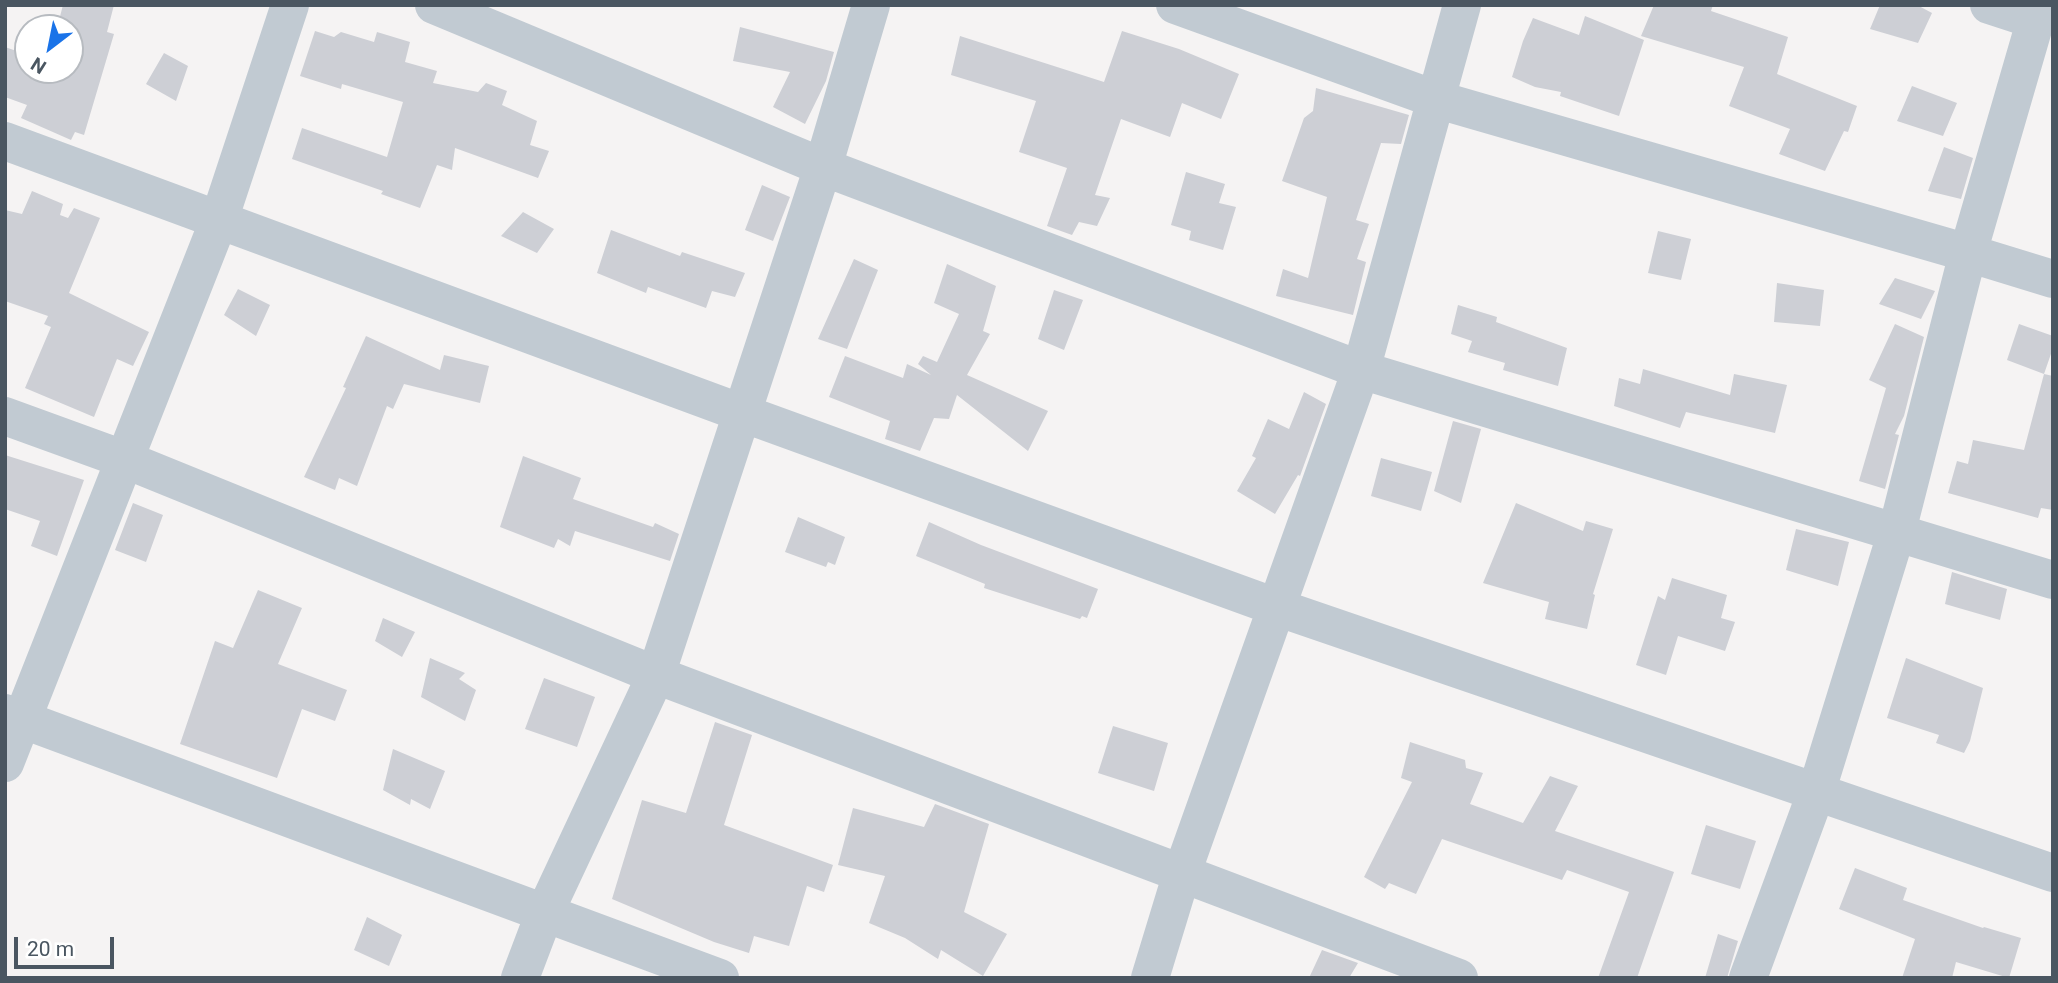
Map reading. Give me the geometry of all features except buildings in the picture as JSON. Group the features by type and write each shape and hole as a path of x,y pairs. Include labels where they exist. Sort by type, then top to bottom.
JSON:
{"street":[{"path":"5,763 13,716 126,460 219,220 290,5"},
{"path":"434,5 823,167 1361,370 2053,580"},
{"path":"520,978 545,912 656,676 823,167 871,5"},
{"path":"1175,5 1435,99 2053,279"},
{"path":"1150,978 1182,873 1361,370 1462,5"},
{"path":"1748,978 1816,793 1897,531 1968,253 2037,13 1989,5"},
{"path":"5,141 1276,607 2053,873"},
{"path":"5,416 126,460 656,676 1459,978"},
{"path":"13,716 720,978"}]}
